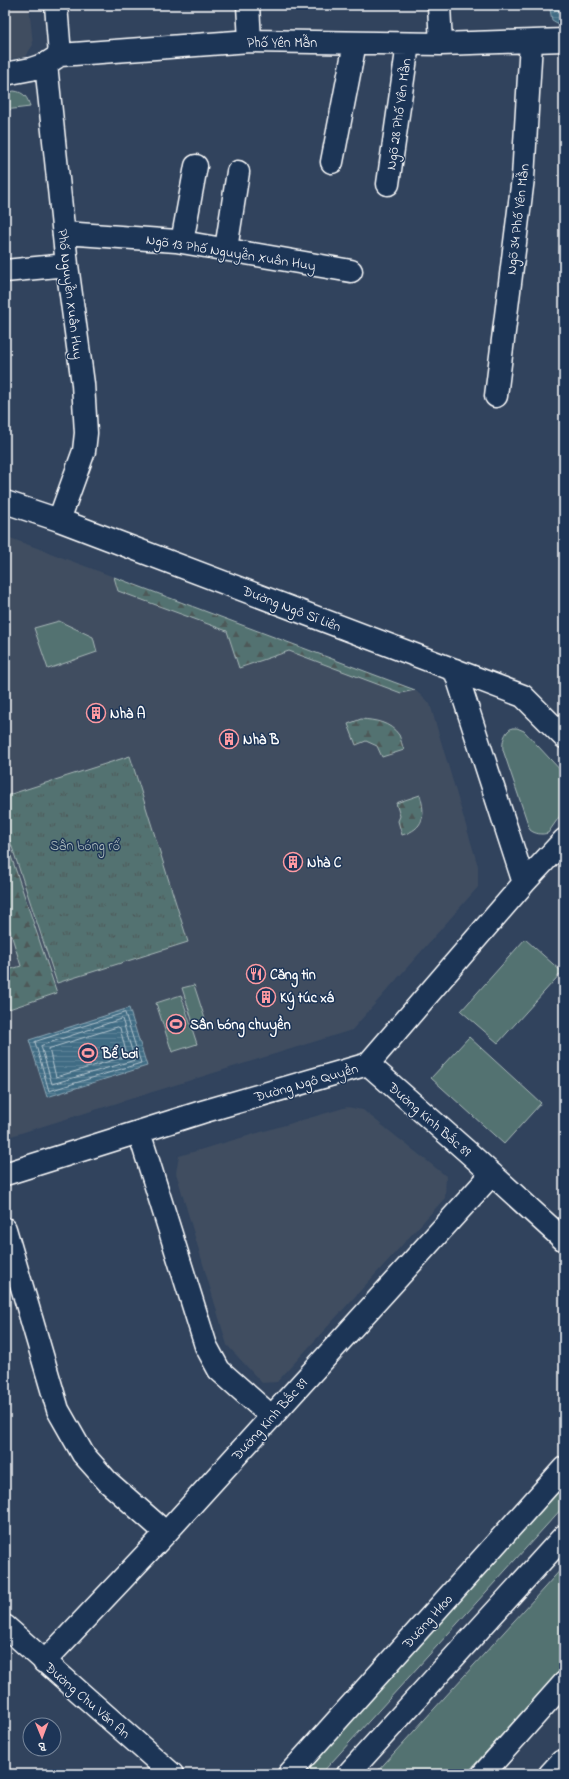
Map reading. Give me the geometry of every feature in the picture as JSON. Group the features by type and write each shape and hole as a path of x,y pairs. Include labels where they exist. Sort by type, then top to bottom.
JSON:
{"street":[{"name":"Phố Nguyễn Xuân Huy","path":"56,5 53,60 64,233 83,384 86,433 84,451 60,520"},
{"path":"248,5 250,41"},
{"path":"439,5 440,44"},
{"name":"Phố Yên Mẫn","path":"5,74 31,69 53,60 250,41 440,44 564,40"},
{"name":"Ngõ 34 Phố Yên Mẫn","path":"496,396 523,178 531,42"},
{"path":"332,162 355,43"},
{"name":"Ngõ 28 Phố Yên Mẫn","path":"388,184 408,44"},
{"path":"182,242 196,166"},
{"path":"226,249 238,172"},
{"name":"Ngõ 13 Phố Nguyễn Xuân Huy","path":"64,233 182,242 350,271"},
{"path":"5,271 67,265"},
{"name":"Đường Ngô Sĩ Liên","path":"5,502 60,520 523,696 564,737"},
{"path":"455,670 524,883"},
{"name":"Đường Ngô Quyền","path":"5,1174 139,1132 368,1064 524,883 564,840"},
{"name":"Đường Kinh Bắc 89","path":"368,1064 564,1240"},
{"path":"139,1132 206,1346 219,1370 272,1416"},
{"name":"Đường Kinh Bắc 89","path":"44,1662 166,1533 492,1174"},
{"path":"5,1229 58,1410 83,1454 108,1482 166,1533"},
{"name":"Đường H100","path":"290,1774 564,1468"},
{"path":"348,1774 564,1536"},
{"name":"Đường Chu Văn An","path":"5,1626 172,1774"},
{"path":"483,1774 564,1683"}],"shaded area":[{"path":"5,5 29,5 33,45 25,57 5,60"},
{"path":"5,536 415,690 430,704 478,866 478,887 352,1030 5,1138"},
{"path":"347,1107 363,1110 446,1176 445,1198 277,1382 262,1383 227,1345 176,1173 179,1156"}],"green space":[{"path":"14,91 25,96 30,107 5,110 5,93"},
{"path":"114,577 415,690 401,693 289,651 239,668 227,631 118,591"},
{"path":"59,621 93,637 97,652 48,669 34,628"},
{"path":"361,719 387,724 399,735 404,750 382,757 377,746 366,741 356,745 348,724"},
{"path":"512,728 517,728 524,731 564,774 564,810 548,833 539,834 530,830 503,750 504,738 507,732"},
{"name":"Sân bóng rổ","path":"130,756 188,942 57,983 5,826 5,796"},
{"path":"420,795 423,809 422,820 415,829 402,835 398,821 400,816 396,803"},
{"path":"5,838 57,993 9,1009 5,998 5,971 21,966 5,915"},
{"path":"525,939 562,972 498,1043 461,1011"},
{"path":"194,985 206,1022 194,1026 182,988"},
{"name":"Sân bóng chuyền","path":"181,995 197,1044 172,1052 156,1003"},
{"path":"469,1037 541,1103 504,1144 431,1078"},
{"path":"564,1486 564,1506 321,1774 303,1774"},
{"path":"564,1566 564,1666 466,1774 375,1774"}],"water":[{"path":"549,5 564,5 564,27 552,20"},
{"name":"Bể bơi","path":"129,1008 147,1066 47,1097 29,1040"}],"place":[{"name":"Nhà A","path":"96,713"},
{"name":"Nhà B","path":"229,739"},
{"name":"Nhà C","path":"293,862"},
{"name":"Căng tin","path":"256,974"},
{"name":"Ký túc xá","path":"266,997"},
{"name":"Sân bóng chuyền","path":"176,1024"},
{"name":"Bể bơi","path":"88,1053"}]}
